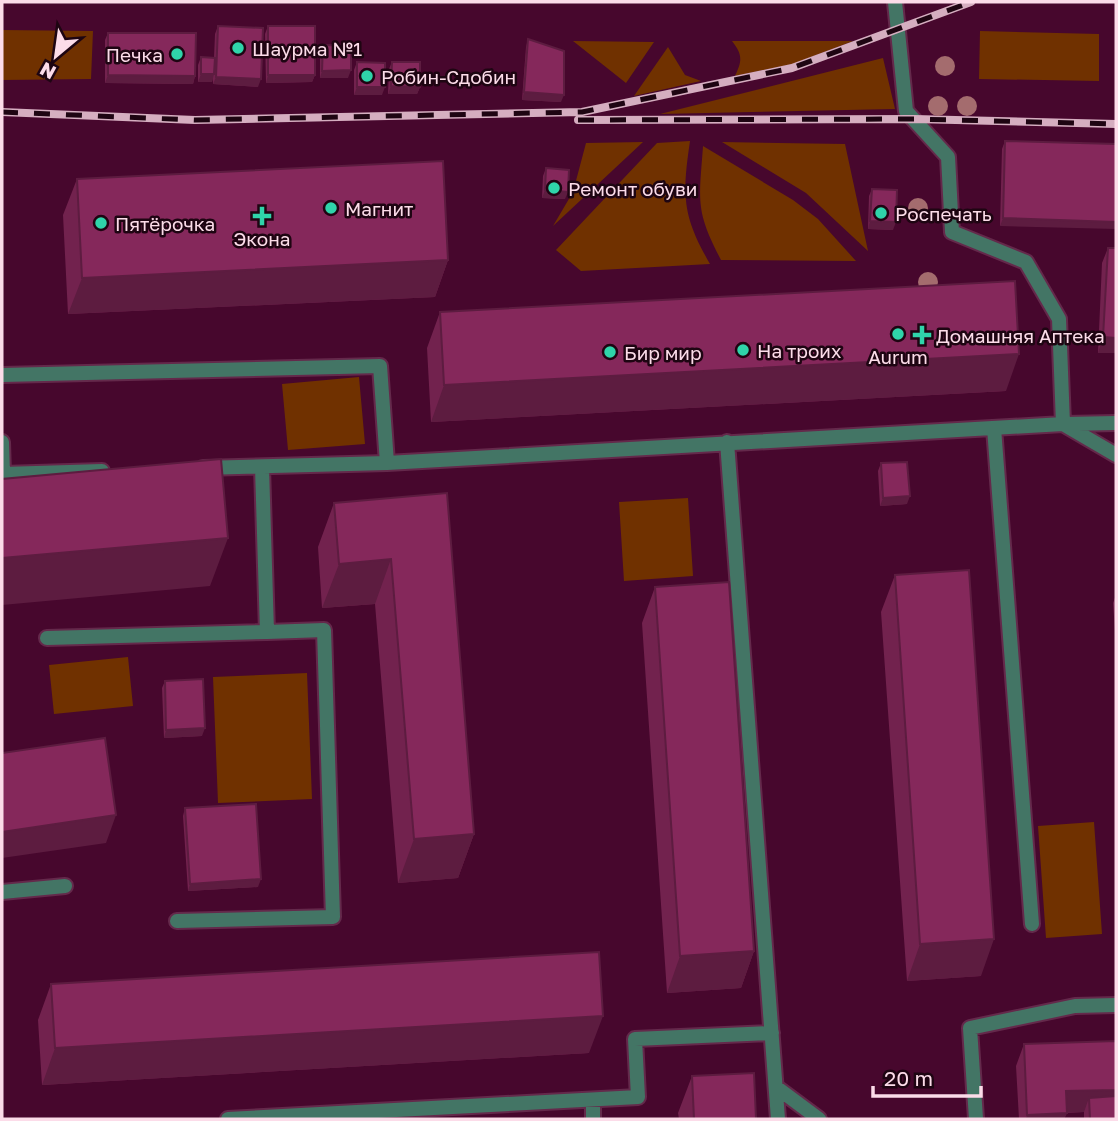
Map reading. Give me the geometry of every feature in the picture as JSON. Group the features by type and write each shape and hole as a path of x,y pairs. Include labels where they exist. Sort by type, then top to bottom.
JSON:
{"lane":[{"path":"894,2 906,111 948,158 952,232 1026,262 1059,319 1063,424"},
{"path":"2,375 380,366 387,463"},
{"path":"194,469 387,463 727,442 1116,423"},
{"path":"1063,424 1116,456"},
{"path":"994,428 1032,924"},
{"path":"2,442 4,474 112,471"},
{"path":"727,442 778,1119"},
{"path":"262,467 267,632"},
{"path":"47,638 324,630 333,917 177,921"},
{"path":"2,892 65,886"},
{"path":"976,1119 970,1028 1075,1006 1116,1005"},
{"path":"228,1119 638,1097 635,1039 772,1033"},
{"path":"776,1087 819,1119"},
{"path":"593,1100 593,1119"}],"shaded area":[{"path":"2,30 93,31 91,79 2,80"},
{"path":"980,31 1099,34 1099,81 979,79"},
{"path":"573,41 654,42 626,83"},
{"path":"732,41 853,41 793,64 735,76 740,58"},
{"path":"668,47 685,75 701,81 634,96"},
{"path":"883,58 895,109 660,114"},
{"path":"690,141 686,205 694,232 710,264 581,271 556,250 657,143"},
{"path":"643,142 553,226 573,192 586,143"},
{"path":"722,142 845,144 868,251 806,193"},
{"path":"703,146 793,200 818,219 856,261 721,260 707,229 701,205"},
{"path":"359,377 365,444 288,450 282,384"},
{"path":"688,498 693,576 624,581 619,502"},
{"path":"128,657 133,706 54,714 49,665"},
{"path":"307,673 312,799 218,803 213,677"},
{"path":"1094,822 1102,934 1046,938 1038,826"}],"building":[{"path":"218,26 263,28 261,79 216,77"},
{"path":"268,26 315,26 315,75 268,75"},
{"path":"108,33 196,33 195,76 108,75"},
{"path":"528,39 564,51 564,95 524,92"},
{"path":"323,45 351,46 351,70 322,71"},
{"path":"201,57 215,58 214,74 201,74"},
{"path":"357,62 385,63 385,87 357,87"},
{"path":"392,62 420,62 420,87 391,86"},
{"path":"1005,141 1116,144 1116,222 1003,218"},
{"path":"443,161 448,260 82,278 77,179"},
{"path":"546,168 569,170 568,192 545,190"},
{"path":"872,189 897,190 896,222 870,221"},
{"path":"1108,248 1116,248 1116,338 1103,337"},
{"path":"1015,281 1019,354 444,385 440,312"},
{"path":"221,459 228,538 2,558 2,479"},
{"path":"907,462 910,496 883,498 881,463"},
{"path":"447,493 474,834 414,839 391,559 339,564 334,503"},
{"path":"969,570 994,939 920,944 895,575"},
{"path":"729,582 754,951 680,956 655,587"},
{"path":"203,679 205,728 166,730 165,681"},
{"path":"105,738 116,815 2,832 2,753"},
{"path":"256,804 261,879 190,884 185,808"},
{"path":"599,952 603,1016 55,1048 51,984"},
{"path":"1116,1041 1116,1090 1066,1091 1067,1113 1027,1115 1024,1044"},
{"path":"754,1073 756,1119 694,1119 692,1076"},
{"path":"1116,1096 1116,1119 1090,1119 1089,1098"}],"railway":[{"path":"2,112 195,120 582,112 792,68 971,2"},
{"path":"578,120 914,119 1116,124"}],"place":[{"name":"Шаурма №1","path":"238,48"},
{"name":"Печка","path":"177,54"},
{"name":"Робин-Сдобин","path":"367,76"},
{"name":"Ремонт обуви","path":"554,188"},
{"name":"Магнит","path":"331,208"},
{"name":"Роспечать","path":"881,213"},
{"name":"Экона","path":"262,216"},
{"name":"Пятёрочка","path":"101,223"},
{"name":"Aurum","path":"898,334"},
{"name":"Домашняя Аптека","path":"922,335"},
{"name":"На троих","path":"743,350"},
{"name":"Бир мир","path":"610,352"}]}
